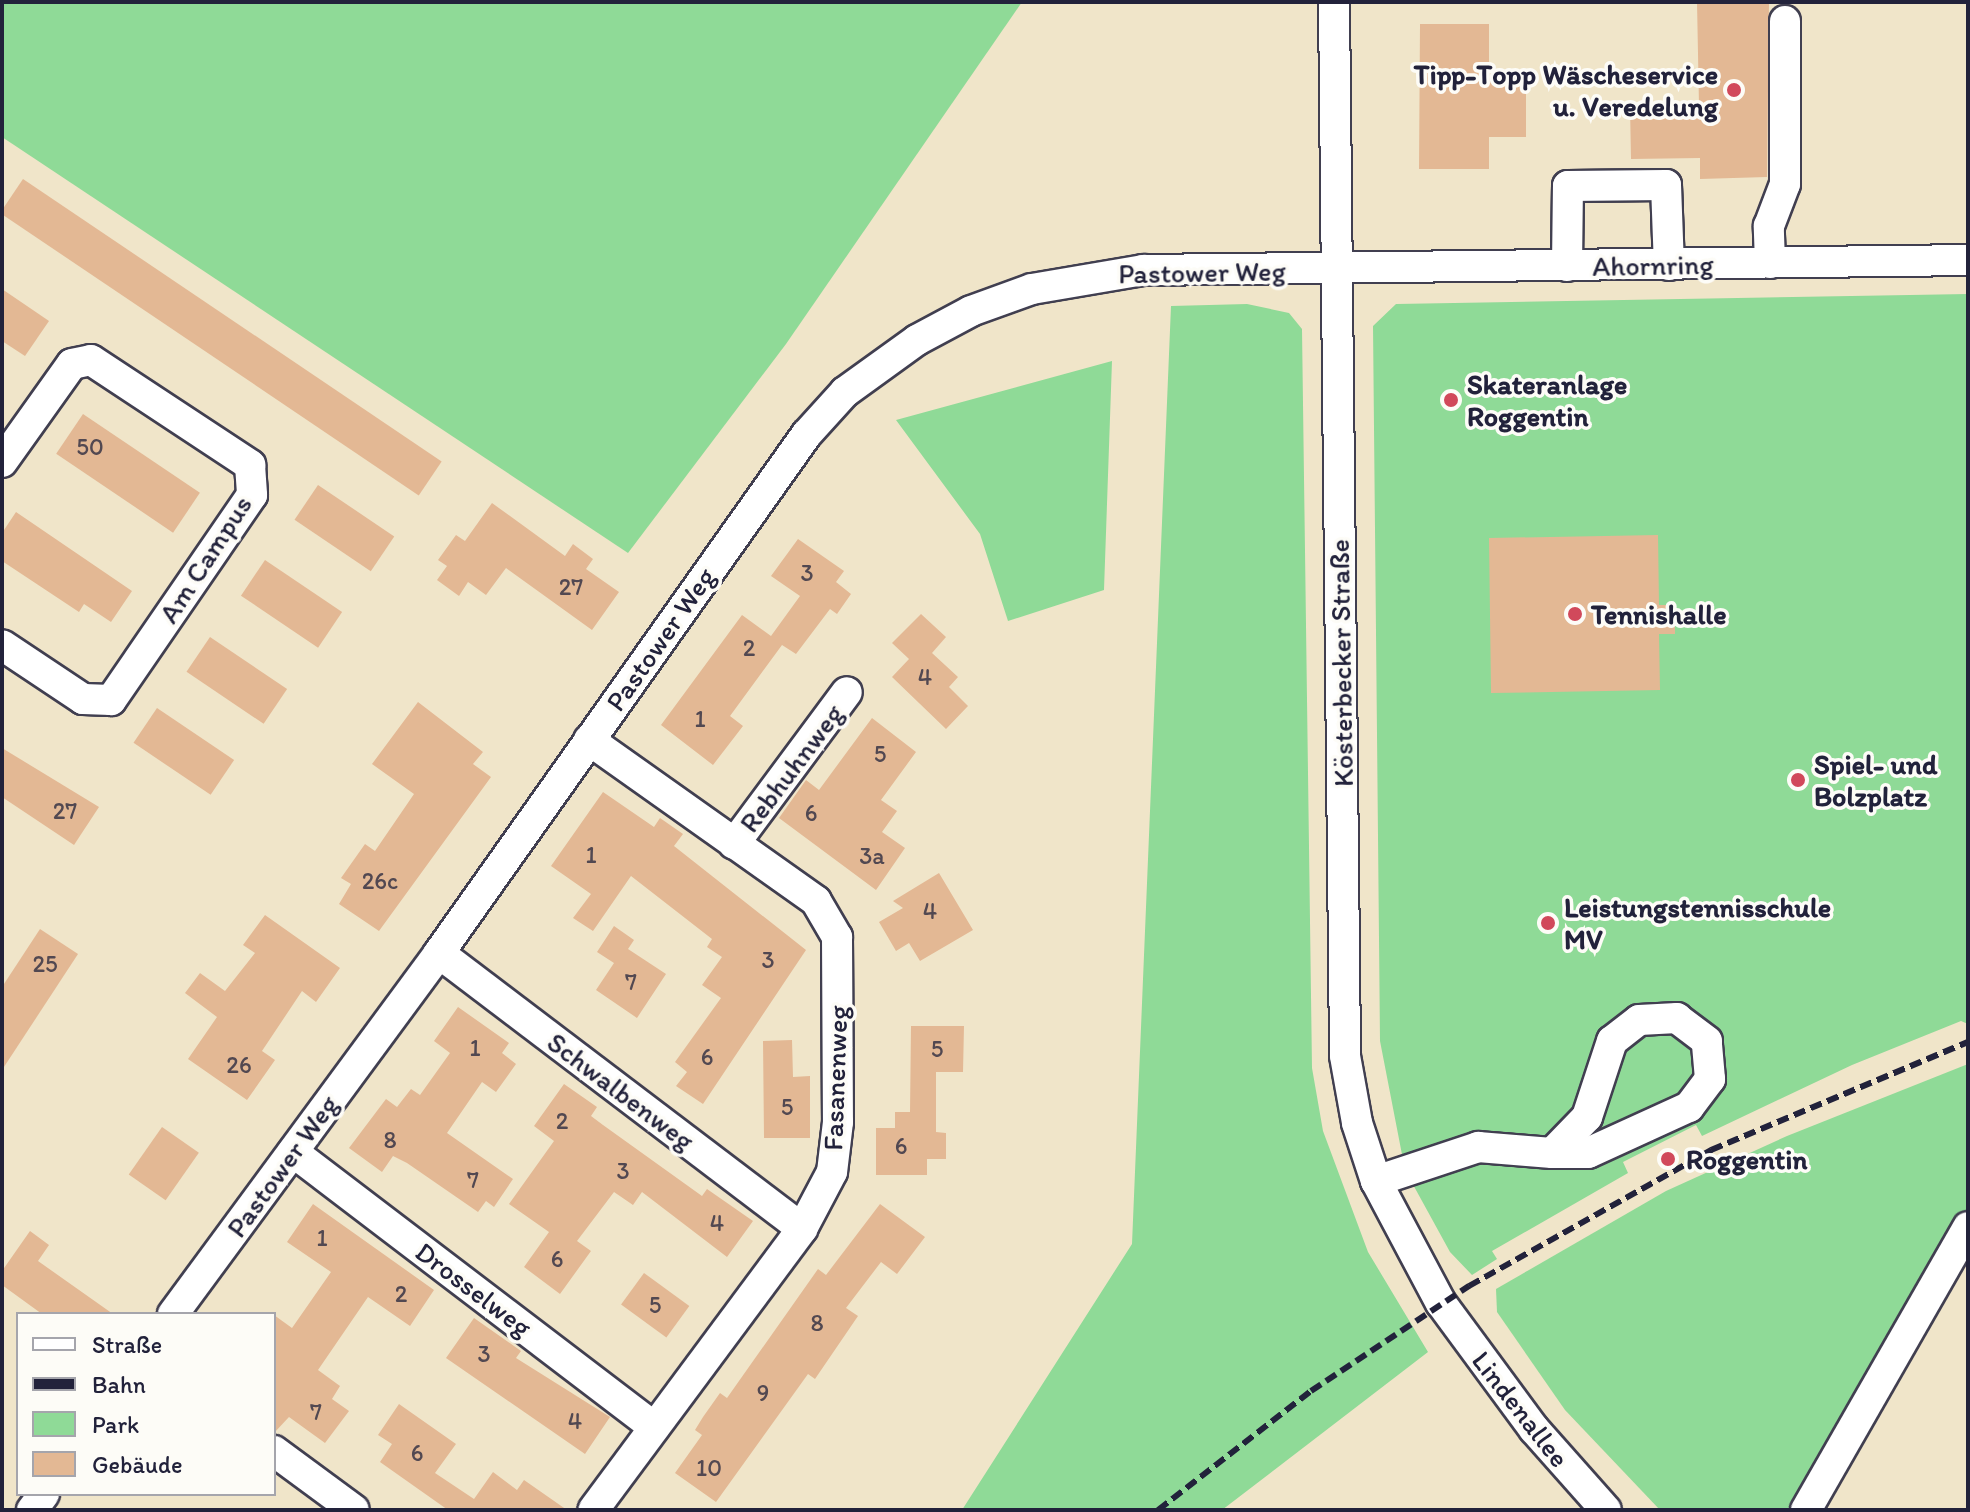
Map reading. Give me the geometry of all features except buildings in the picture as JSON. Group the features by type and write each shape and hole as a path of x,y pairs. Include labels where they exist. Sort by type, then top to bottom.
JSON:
{"street":[{"name":"Kösterbecker Straße","path":"1334,2 1345,1056 1357,1123 1376,1181 1441,1303"},
{"path":"1770,263 1769,226 1785,184 1785,21"},
{"path":"1567,266 1568,186 1596,185 1666,185 1669,265"},
{"name":"Ahornring","path":"1338,269 1968,260"},
{"name":"Pastower Weg","path":"174,1312 439,953 806,435 845,392 917,340 971,311 1086,276 1143,270 1338,269"},
{"name":"Am Campus","path":"2,462 72,364 91,360 250,465 252,495 111,700 83,699 2,645"},
{"name":"Rebhuhnweg","path":"734,844 847,692"},
{"name":"Fasanenweg","path":"589,740 816,901 837,937 838,1122 832,1172 802,1229 593,1510"},
{"name":"Schwalbenweg","path":"439,953 802,1229"},
{"path":"1376,1181 1478,1147 1552,1153 1588,1153 1689,1107 1710,1079 1707,1041 1677,1018 1639,1020 1612,1041 1587,1117 1552,1153"},
{"name":"Drosselweg","path":"293,1152 654,1427"},
{"path":"1806,1510 1968,1227"},
{"name":"Lindenallee","path":"1441,1303 1534,1429 1606,1510"},
{"path":"276,1452 354,1510"}],"green space":[{"path":"2,2 1022,2 786,344 628,553 2,137"},
{"path":"1968,294 1968,1024 1961,1021 1852,1065 1702,1136 1696,1125 1623,1162 1628,1173 1492,1251 1497,1259 1472,1275 1450,1252 1405,1170 1380,1041 1373,326 1396,304"},
{"path":"1247,304 1289,313 1302,329 1312,1068 1323,1131 1368,1252 1428,1352 1222,1510 962,1510 1132,1244 1171,306"},
{"path":"1112,361 1104,590 1008,621 980,534 896,420"},
{"path":"1968,1064 1968,1250 1823,1510 1660,1510 1565,1410 1497,1312 1496,1289 1666,1191 1787,1136"}],"railway":[{"path":"1158,1510 1311,1391 1469,1286 1711,1150 1968,1042"}],"place":[{"name":"Tipp-Topp Wäscheservice u. Veredelung","path":"1734,90"},
{"name":"Skateranlage Roggentin","path":"1451,400"},
{"name":"Tennishalle","path":"1575,614"},
{"name":"Spiel- und Bolzplatz","path":"1798,780"},
{"name":"Leistungstennisschule MV","path":"1548,923"},
{"name":"Roggentin","path":"1668,1159"}]}
